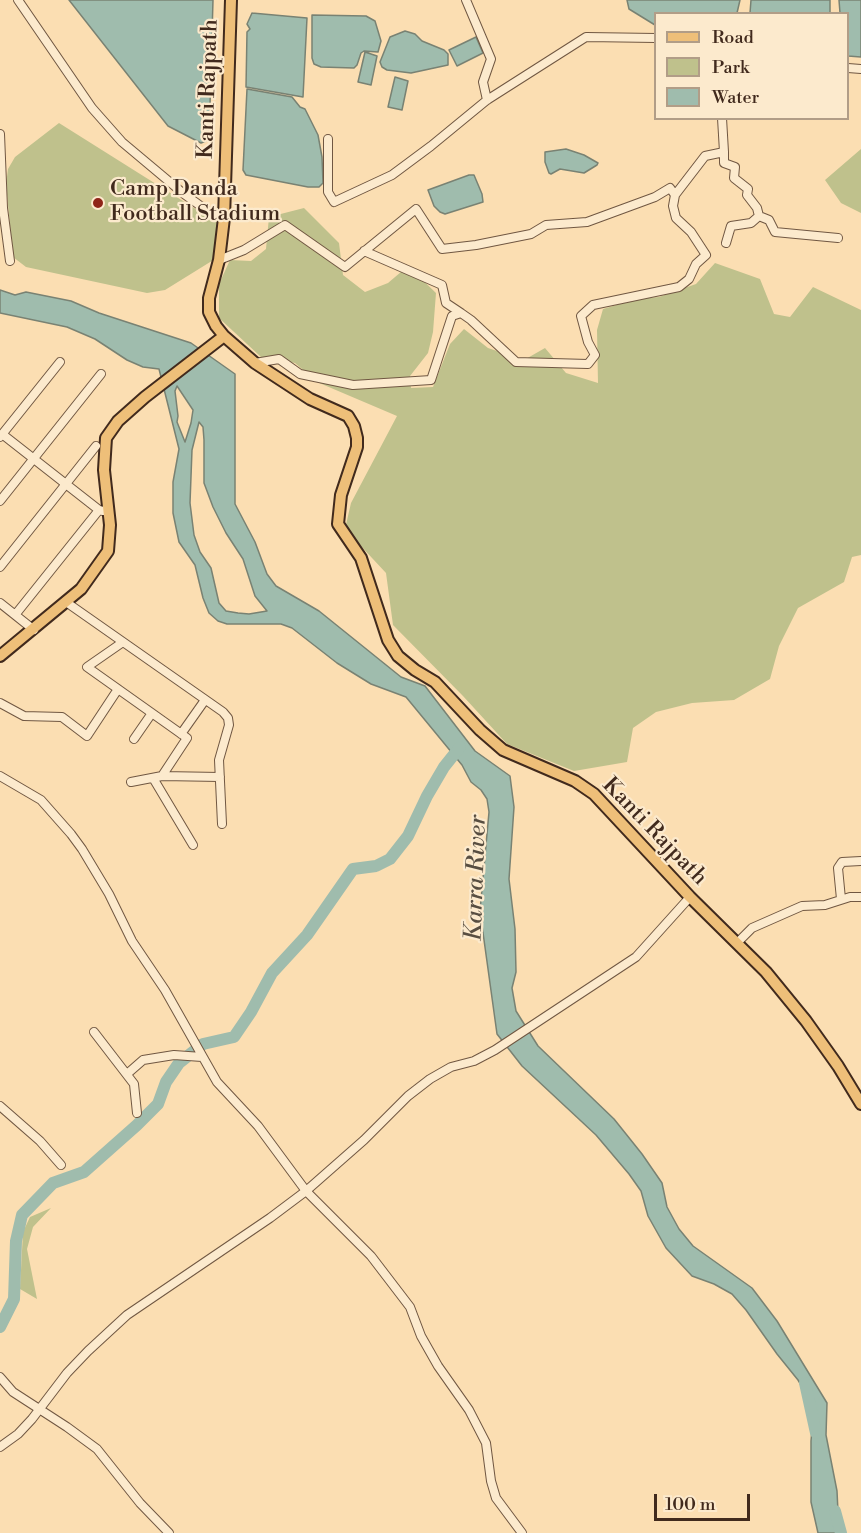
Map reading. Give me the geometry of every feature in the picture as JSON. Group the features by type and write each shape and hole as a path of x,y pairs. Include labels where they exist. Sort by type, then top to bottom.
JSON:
{"main road":[{"name":"Kanti Rajpath","path":"231,0 224,218 219,260 209,298 209,312 224,336 255,363 310,399 348,416 354,426 357,447 341,495 338,524 361,558 388,640 398,656 435,682 480,730 503,750 575,781 594,794 690,897 766,972 806,1021 838,1066 861,1104"},
{"path":"0,656 81,589 108,551 110,525 104,511 106,438 118,421 145,397 224,336"}],"street":[{"path":"18,0 92,108 122,142 183,194 209,212 224,218"},
{"path":"466,0 491,58 483,82 487,99"},
{"path":"328,139 328,192 334,202 392,175 487,99 586,37 654,38"},
{"path":"722,120 724,163 735,167 734,178 748,189 747,195 757,208 759,216"},
{"path":"0,134 1,209 10,261"},
{"path":"364,251 442,285 446,303 471,320 516,362 588,364 595,355 588,342 581,316 593,305 679,287 689,279 696,264 706,255 692,232 676,218 673,206 675,195 705,156 724,152"},
{"path":"219,260 244,250 285,225 345,267 416,209 442,249 531,234 546,225 587,222 655,197 670,188 675,195"},
{"path":"759,216 769,220 775,232 838,238"},
{"path":"726,243 731,226 751,223 759,216"},
{"path":"255,363 279,359 300,374 353,385 431,380 452,316 461,313"},
{"path":"15,615 104,511 1,435 60,362"},
{"path":"0,501 101,374"},
{"path":"0,567 96,446"},
{"path":"66,602 228,718 229,725 219,760 222,824"},
{"path":"0,603 34,630"},
{"path":"123,642 87,667 187,738 162,776"},
{"path":"0,703 24,716 62,717 87,736 118,689"},
{"path":"181,734 205,700"},
{"path":"134,739 152,713"},
{"path":"0,776 41,800 82,849 109,894 132,941 165,990 217,1082 258,1126 306,1191 371,1256 410,1307 438,1366 478,1426 486,1443 491,1481 496,1498 522,1533"},
{"path":"131,782 162,776 220,777"},
{"path":"153,778 193,845"},
{"path":"841,899 838,868 842,862 861,861"},
{"path":"0,1447 18,1434 67,1373 127,1315 306,1191 364,1140 408,1096 430,1079 451,1067 474,1061 495,1050 636,957 690,897"},
{"path":"738,942 752,928 802,906 825,905 841,899 861,897"},
{"path":"94,1032 134,1084 137,1113"},
{"path":"127,1074 142,1060 174,1055 202,1055"},
{"path":"0,1106 40,1141 61,1165"},
{"path":"0,1377 13,1392 97,1449 140,1503 169,1533"}],"green space":[{"name":"Camp Danda Football Stadium","path":"59,123 218,223 215,259 165,290 147,293 26,267 13,257 6,184 8,169 15,157"},
{"path":"861,149 861,213 841,203 825,180"},
{"path":"304,208 339,243 343,275 365,292 388,283 408,266 436,293 433,332 428,353 410,376 411,388 433,387 450,344 464,329 488,348 524,360 545,348 566,373 598,383 597,330 603,309 637,299 659,297 696,284 715,263 760,279 774,314 790,317 813,287 861,310 861,555 852,557 844,582 798,608 779,646 770,679 734,700 692,703 656,712 633,728 627,762 574,771 507,744 393,625 386,573 345,529 351,503 397,416 317,382 295,363 261,357 219,318 219,284 230,260 251,261 266,249 269,217"},
{"path":"51,1208 33,1227 27,1249 37,1299 20,1289 23,1232 30,1217"}],"water":[{"path":"69,0 213,0 209,140 201,143 168,126"},
{"path":"627,0 740,0 737,12 654,12 654,24 629,9"},
{"path":"751,0 830,0 830,12 750,12"},
{"path":"839,0 861,0 861,57 849,56 849,12 840,12"},
{"path":"252,13 307,18 303,97 246,87 247,32 250,29 247,24"},
{"path":"312,15 366,16 375,21 381,41 378,52 364,51 361,53 354,68 321,67 314,64"},
{"path":"405,31 444,50 448,54 448,65 411,73 387,70 382,67 380,62 390,37"},
{"path":"476,37 483,53 457,66 449,50"},
{"path":"365,52 377,56 371,85 358,82"},
{"path":"395,77 408,81 402,110 388,107"},
{"path":"247,89 292,97 300,107 305,109 318,135 322,157 323,183 319,187 246,175 243,170"},
{"path":"566,149 598,163 584,173 560,169 549,173 545,162 545,152"},
{"path":"474,175 483,202 445,214 440,212 434,206 428,190"},
{"path":"0,290 15,295 26,292 71,301 99,313 191,343 235,374 235,504 255,542 267,574 276,586 319,611 401,677 425,686 475,751 510,776 514,807 509,879 515,929 516,972 512,988 516,1011 538,1046 614,1119 642,1154 662,1183 667,1207 679,1229 693,1246 752,1288 777,1321 827,1403 826,1435 837,1491 839,1533 818,1533 811,1502 811,1441 814,1407 798,1380 732,1294 692,1276 666,1248 648,1216 641,1191 629,1174 596,1135 522,1066 497,1034 480,911 489,812 487,799 481,790 471,782 462,765 406,697 371,684 337,663 292,628 281,624 227,624 218,621 209,613 195,565 179,542 173,513 173,482 179,449 159,369 143,367 127,360 95,339 67,327 0,313","holes":["177,386 193,410 185,442 177,422 175,391","199,422 203,427 204,483 226,533 243,559 255,596 267,611 249,614 226,611 219,603 211,568 200,552 194,535 190,503 192,450"]}],"waterway":[{"path":"0,1327 14,1299 16,1241 22,1215 53,1183 84,1172 137,1125 158,1104 166,1082 179,1063 203,1044 234,1037 251,1012 272,973 307,935 353,869 376,866 390,859 408,836 427,796 444,767 460,747"},
{"name":"Karra River","path":"805,1383 816,1433"},
{"name":"Karra River","path":"835,1511 841,1533"}],"place":[{"name":"Camp Danda Football Stadium","path":"98,203"}]}
